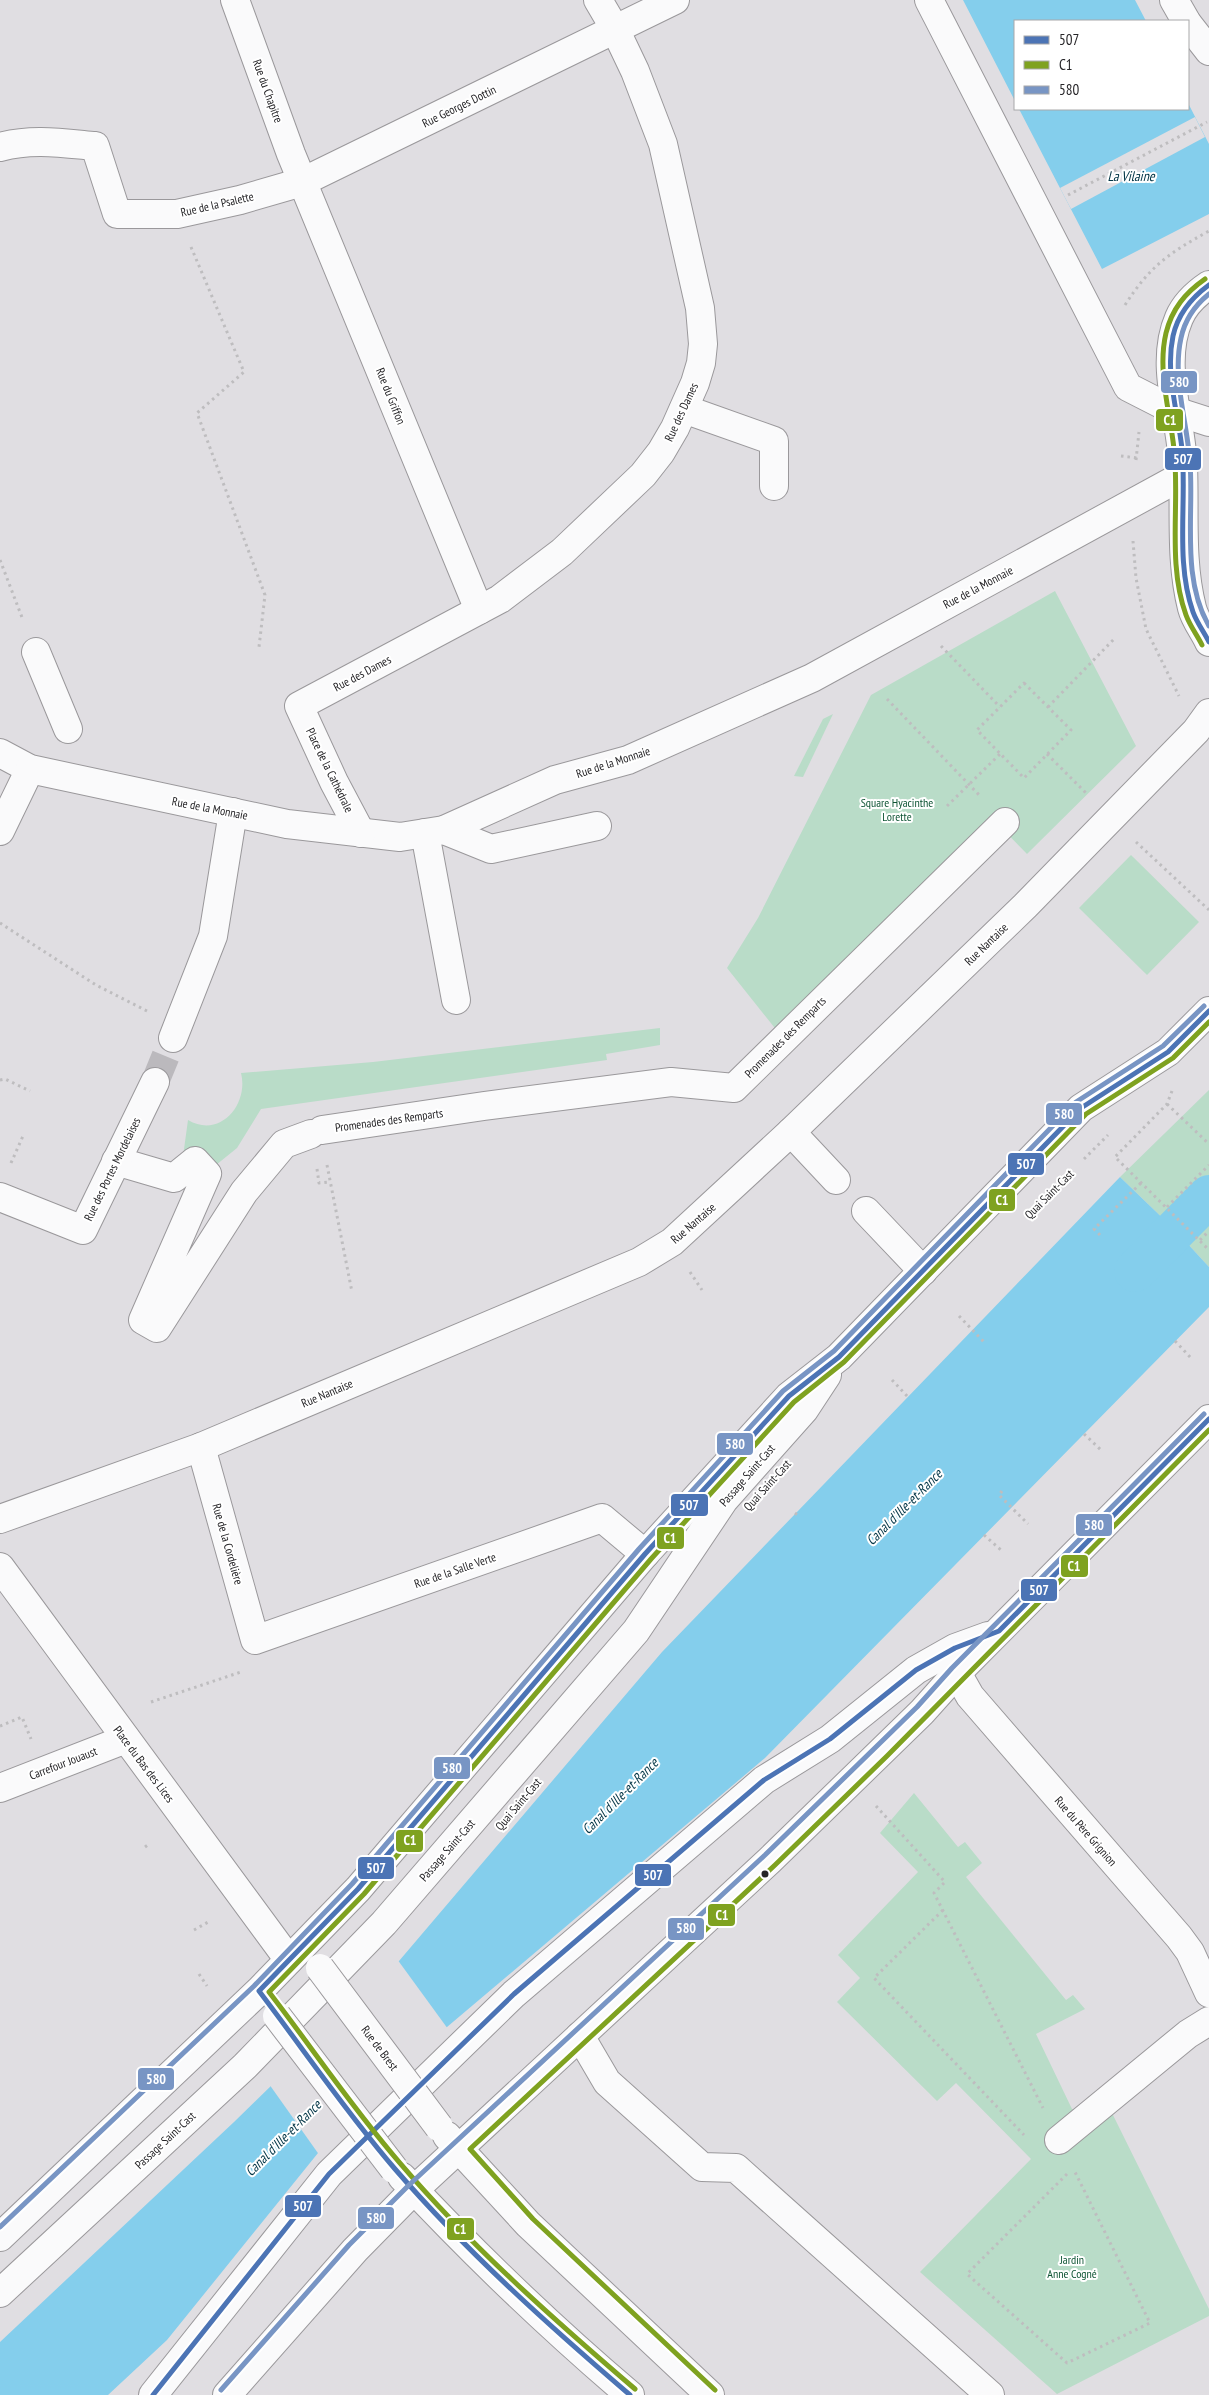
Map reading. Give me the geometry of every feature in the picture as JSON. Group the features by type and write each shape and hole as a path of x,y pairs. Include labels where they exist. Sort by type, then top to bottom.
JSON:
{"street":[{"name":"Rue du Chapitre","path":"235,0 302,182"},
{"name":"Rue des Dames","path":"299,706 500,599 562,552 643,475 661,452 684,409 701,363 703,344 700,308 664,144 635,71 615,29 598,0"},
{"name":"Rue Georges Dottin","path":"302,182 675,0"},
{"path":"929,0 1128,387 1175,411 1209,422"},
{"path":"1174,0 1186,20"},
{"path":"1189,25 1209,51"},
{"name":"Rue de la Psalette","path":"0,147 18,142 60,142 95,146 117,214 177,214 240,200 302,182"},
{"name":"Rue du Griffon","path":"302,182 479,610"},
{"path":"1209,285 1187,303 1178,318 1171,353 1175,411 1183,464 1185,570 1193,610 1209,642"},
{"path":"684,409 774,441 774,486"},
{"name":"Rue de la Monnaie","path":"0,753 30,769 129,792 287,824 400,837 434,831 555,780 628,760 812,678 1182,476"},
{"path":"36,652 68,729"},
{"name":"Place de la Cathédrale","path":"299,706 334,782 361,833"},
{"name":"Rue Nantaise","path":"0,1519 200,1447 639,1262 672,1242 792,1132 1030,901 1196,731 1209,713"},
{"path":"0,830 30,769"},
{"path":"173,1038 212,936 233,812"},
{"name":"Promenades des Remparts","path":"118,1157 174,1178 196,1162 207,1174 143,1320 157,1328 244,1192 284,1144 316,1132 484,1106 671,1082 734,1088 1005,822"},
{"path":"456,1000 434,831 491,849 597,826"},
{"path":"0,2237 259,1991 358,1889 645,1554 789,1396 839,1357 1081,1108 1168,1052 1209,1011"},
{"name":"Rue des Portes Mordelaises","path":"0,1197 83,1230 155,1082"},
{"path":"792,1132 836,1180"},
{"path":"866,1211 923,1271"},
{"name":"Passage Saint-Cast","path":"0,2294 244,2066 384,1923 636,1631 724,1500 804,1410 839,1357"},
{"path":"227,2395 355,2250 414,2190 770,1860 922,1712 957,1672 1209,1420"},
{"name":"Rue de la Cordelière","path":"200,1447 255,1640"},
{"name":"Rue de la Salle Verte","path":"255,1640 602,1518 645,1554"},
{"name":"Place du Bas des Lices","path":"0,1567 126,1739 296,1953"},
{"path":"153,2395 329,2174 514,1994 764,1780 830,1739 916,1670 955,1648 998,1631"},
{"name":"Rue du Père Grignion","path":"957,1672 976,1703 1179,1937 1190,1952 1209,1993"},
{"name":"Carrefour Jouaust","path":"0,1788 126,1739"},
{"name":"Rue de Brest","path":"296,1953 320,1968 439,2128 459,2149"},
{"path":"259,1991 394,2168 414,2190 456,2235 585,2357 630,2395"},
{"path":"1059,2140 1188,2034 1209,2021"},
{"path":"580,2036 607,2082 702,2168 736,2168 990,2395"},
{"path":"459,2149 528,2224 710,2395"}],"path":[{"path":"1065,197 1207,122"},
{"path":"177,214 244,372 197,412 265,595 259,647"},
{"path":"1124,307 1138,285 1157,264 1172,251 1209,231"},
{"path":"1121,456 1137,458"},
{"path":"1133,503 1136,578 1146,629 1183,704"},
{"path":"0,560 36,652"},
{"path":"916,620 1000,707"},
{"path":"1048,707 1115,638"},
{"path":"1024,683 1048,707 1071,730 1024,778 977,730 1024,683"},
{"path":"887,699 1005,822"},
{"path":"947,806 1000,754"},
{"path":"1047,754 1087,794"},
{"path":"1135,841 1209,910"},
{"path":"0,923 96,985 128,1002"},
{"path":"0,1080 5,1079 30,1091"},
{"path":"1173,1091 1167,1104 1115,1157 1209,1250"},
{"path":"1167,1104 1209,1144"},
{"name":"Quai Saint-Cast","path":"1080,1163 1115,1128"},
{"path":"1167,1207 1209,1166"},
{"path":"1100,1235 1094,1230 1141,1183"},
{"path":"333,1201 352,1292"},
{"path":"1200,1240 1209,1231"},
{"path":"692,1277 702,1290"},
{"path":"959,1316 984,1342"},
{"path":"1175,1341 1191,1358"},
{"path":"892,1380 908,1397"},
{"path":"1084,1434 1101,1450"},
{"path":"1002,1491 999,1495 1028,1524"},
{"path":"795,1513 800,1517"},
{"path":"984,1534 1001,1550"},
{"path":"151,1702 248,1669 255,1640"},
{"path":"0,1726 22,1718 34,1744"},
{"path":"852,1779 945,1882 934,1893 943,1910 1059,2140 1034,2145 874,1978 943,1910"},
{"path":"194,1930 210,1921"},
{"path":"199,1974 207,1986"},
{"path":"1073,2168 1150,2322 1067,2363 967,2274 1073,2168"}],"green space":[{"name":"Square Hyacinthe Lorette","path":"1055,591 1136,746 1027,854 994,820 778,1032 727,968 758,918 871,695"},
{"path":"833,714 803,777 794,776 823,719"},
{"path":"1131,855 1199,922 1147,975 1079,908"},
{"path":"660,1028 660,1045 606,1054 607,1060 261,1109 237,1148 200,1178 181,1171 188,1120 200,1125 211,1125 221,1122 230,1115 241,1096 241,1073 373,1062"},
{"path":"1209,1090 1209,1267 1175,1230 1120,1177"},
{"name":"Jardin Anne Cogné","path":"914,1793 958,1847 965,1842 982,1863 966,1877 1066,2000 1073,1995 1085,2009 1036,2034 1072,2109 1111,2111 1209,2309 1209,2316 1057,2394 920,2272 1031,2159 956,2083 937,2101 837,2002 860,1978 838,1955 918,1872 880,1833"}],"water":[{"path":"963,0 1135,0 1145,20 1014,20 1014,99"},
{"name":"La Vilaine","path":"1189,105 1209,144 1209,214 1102,269 1020,110 1189,110"},
{"path":"1120,1177 1175,1230 1209,1267 1209,1307 765,1758 447,2027 318,2153 167,2340 108,2395 0,2395 0,2342 234,2122 399,1961 662,1652"}],"pier":[{"path":"1195,117 1205,137 1071,209 1060,188"},
{"path":"397,1959 448,2029 320,2156 269,2084"}],"waterway":[{"name":"Canal d'Ille-et-Rance","path":"1135,1271 1209,1196"}],"tunnel":[{"path":"155,1082 173,1038"}],"transit line":[{"name":"C1","path":"1202,645 1186,615 1177,575 1174,449 1165,391 1163,362 1166,333 1172,316 1185,296 1205,279"},
{"name":"507","path":"1209,285 1196,295 1178,321 1173,336 1170,364 1182,449 1184,572 1193,612 1209,642"},
{"name":"580","path":"1209,294 1195,308 1185,325 1181,338 1178,368 1190,462 1190,546 1192,567 1200,607 1209,626"},
{"name":"580","path":"0,2227 254,1986 352,1884 639,1549 783,1391 834,1351 1076,1102 1163,1046 1204,1006"},
{"name":"507","path":"630,2395 508,2286 422,2199 359,2125 259,1991 358,1889 645,1554 789,1396 839,1357 1081,1108 1168,1052 1209,1011"},
{"name":"C1","path":"635,2389 513,2280 427,2194 366,2122 269,1992 364,1894 651,1559 794,1402 844,1362 1086,1114 1173,1058 1209,1022"},
{"name":"580","path":"221,2390 349,2245 409,2185 765,1855 917,1707 952,1668 1204,1414"},
{"name":"507","path":"153,2395 329,2174 514,1994 764,1780 830,1739 916,1670 955,1648 999,1631 1209,1419"},
{"name":"C1","path":"715,2390 533,2219 470,2149 775,1865 887,1756 1209,1430"}]}
